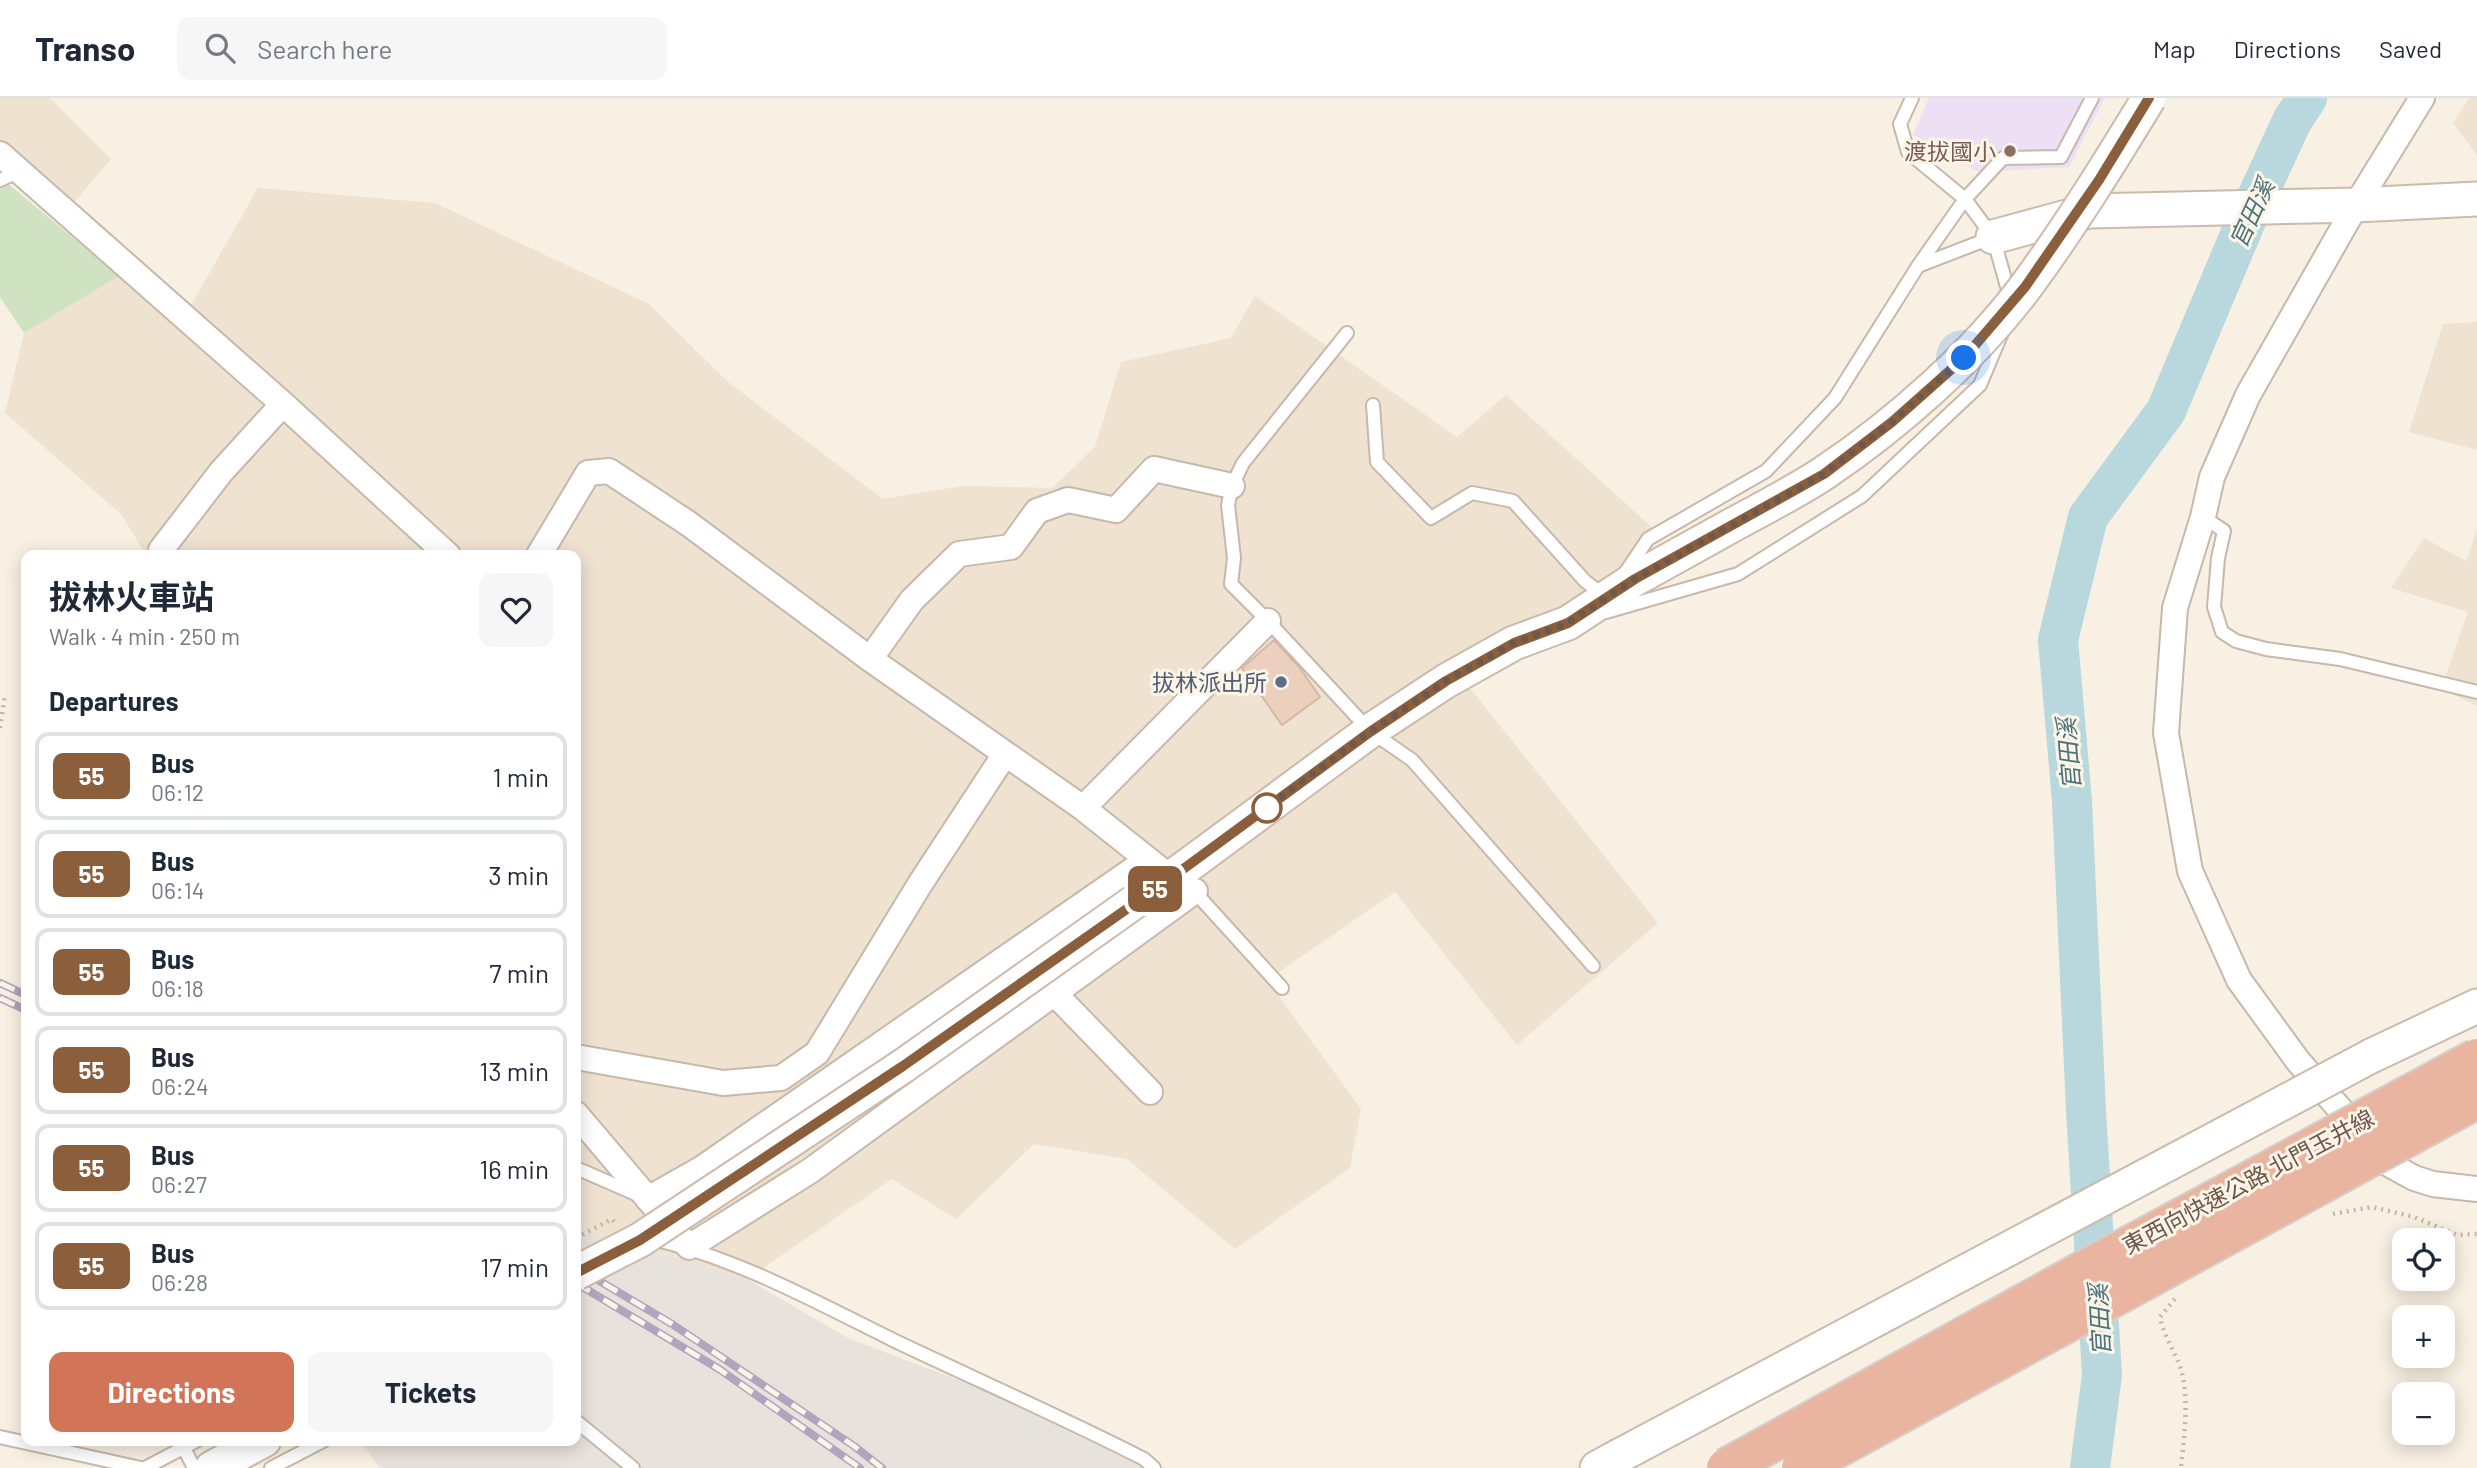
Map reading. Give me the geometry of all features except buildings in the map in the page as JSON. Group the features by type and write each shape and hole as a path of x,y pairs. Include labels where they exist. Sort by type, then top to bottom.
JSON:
{"highway":[{"name":"東西向快速公路 北門玉井線","path":"1726,1468 2063,1281 2477,1058"},
{"name":"東西向快速公路 北門玉井線","path":"1801,1468 2477,1099"}],"main road":[{"path":"582,1264 640,1240 903,1066 1171,877 1370,732 1446,681 1514,643 1568,623 1635,579 1824,474 1892,422 1964,358 2025,287 2099,180 2149,98"},
{"path":"1993,237 2089,211 2356,205 2477,199"},
{"path":"1608,1462 2371,1056 2477,1006"},
{"path":"212,1468 253,1446"}],"street":[{"path":"2422,98 2356,205 2248,396 2211,477 2203,517 2175,608 2166,733 2190,871 2239,981 2298,1061 2387,1163 2414,1178 2433,1184 2477,1188"},
{"path":"0,154 10,175 283,404 443,550"},
{"path":"161,550 221,472 283,404"},
{"path":"870,659 912,600 959,554 1011,547 1037,511 1068,500 1116,510 1154,469 1232,486"},
{"path":"543,550 587,473 609,471 688,524 870,659 1083,808 1171,877"},
{"path":"1083,808 1268,621"},
{"path":"581,1058 723,1083 781,1078 817,1053 920,884 1005,754"},
{"path":"581,1120 689,1247 810,1171 1054,993 1171,877"},
{"path":"648,1199 701,1169 1171,877"},
{"path":"1054,993 1150,1092"}],"lane":[{"path":"1568,623 1738,574 1862,496 1980,385 2004,328 2008,290 1993,237 1965,199 1908,152 1899,124 1912,98"},
{"path":"1373,405 1377,462 1431,518 1472,493 1513,501 1585,581 1608,598 1648,539 1766,471 1835,398 1918,266 1965,199 2003,158 2061,157 2092,98"},
{"path":"1918,266 1993,237"},
{"path":"1348,333 1243,463 1232,486 1228,505 1234,558 1231,584 1370,732 1412,760 1592,966"},
{"path":"2203,517 2224,531 2214,607 2222,632 2236,642 2340,659 2477,692"},
{"path":"1171,877 1282,988"},
{"path":"581,1170 648,1199"},
{"path":"582,1264 624,1233 689,1247 776,1283 1070,1421 1144,1459 1154,1468"},
{"path":"581,1425 633,1468"},
{"path":"0,1437 21,1442"},
{"path":"42,1446 143,1468 188,1446"},
{"path":"271,1468 313,1446"},
{"path":"184,1448 194,1468"}],"path":[{"path":"0,728 5,694"},
{"path":"2326,1215 2372,1207 2414,1216 2457,1235 2477,1234"},
{"path":"2176,1297 2160,1317 2163,1332 2182,1371 2186,1403 2181,1468"}],"shaded area":[{"path":"0,98 50,98 111,159 72,205 191,305 258,188 435,203 649,304 728,382 883,499 962,486 1052,488 1095,447 1121,362 1231,338 1255,296 1457,437 1506,395 1656,531 1614,578 1457,672 1658,923 1517,1045 1395,892 1267,980 1361,1109 1350,1168 1235,1249 1127,1159 1034,1144 956,1219 892,1179 747,1279 581,1229 581,550 143,550 121,514 5,413 24,333 118,276 0,158"},
{"name":"渡拔國小","path":"1929,98 2105,98 2069,167 1979,172 1913,135"},
{"path":"2469,98 2477,98 2477,155 2453,123"},
{"path":"2477,322 2477,450 2409,432 2443,324"},
{"path":"2477,530 2477,706 2441,689 2468,612 2391,588 2424,538 2466,561"},
{"path":"581,1229 747,1279 848,1338 1116,1440 1160,1468 380,1468 364,1446 581,1446"}],"green space":[{"path":"0,177 119,276 24,333 0,297"}],"waterway":[{"name":"官田溪","path":"2090,1468 2102,1375 2086,1111 2072,801 2058,640 2088,517 2166,411 2245,223 2292,121 2307,98"}],"railway":[{"path":"0,983 21,993"},
{"path":"0,998 21,1008"},
{"path":"581,1270 672,1324 854,1446 882,1468"},
{"path":"581,1286 719,1369 860,1468"}],"bus line":[{"name":"55","path":"581,1270 640,1240 903,1066 1171,878 1370,732 1446,681 1514,643 1568,623 1635,579 1824,474 1892,422 1964,358 2025,287 2099,180 2149,98"}],"place":[{"name":"渡拔國小","path":"2010,151"},
{"name":"拔林派出所","path":"1281,682"}],"route":[{"path":"1267,808 1259,813 1370,732 1446,681 1514,643 1568,623 1635,579 1824,474 1892,422 1964,358"}]}
